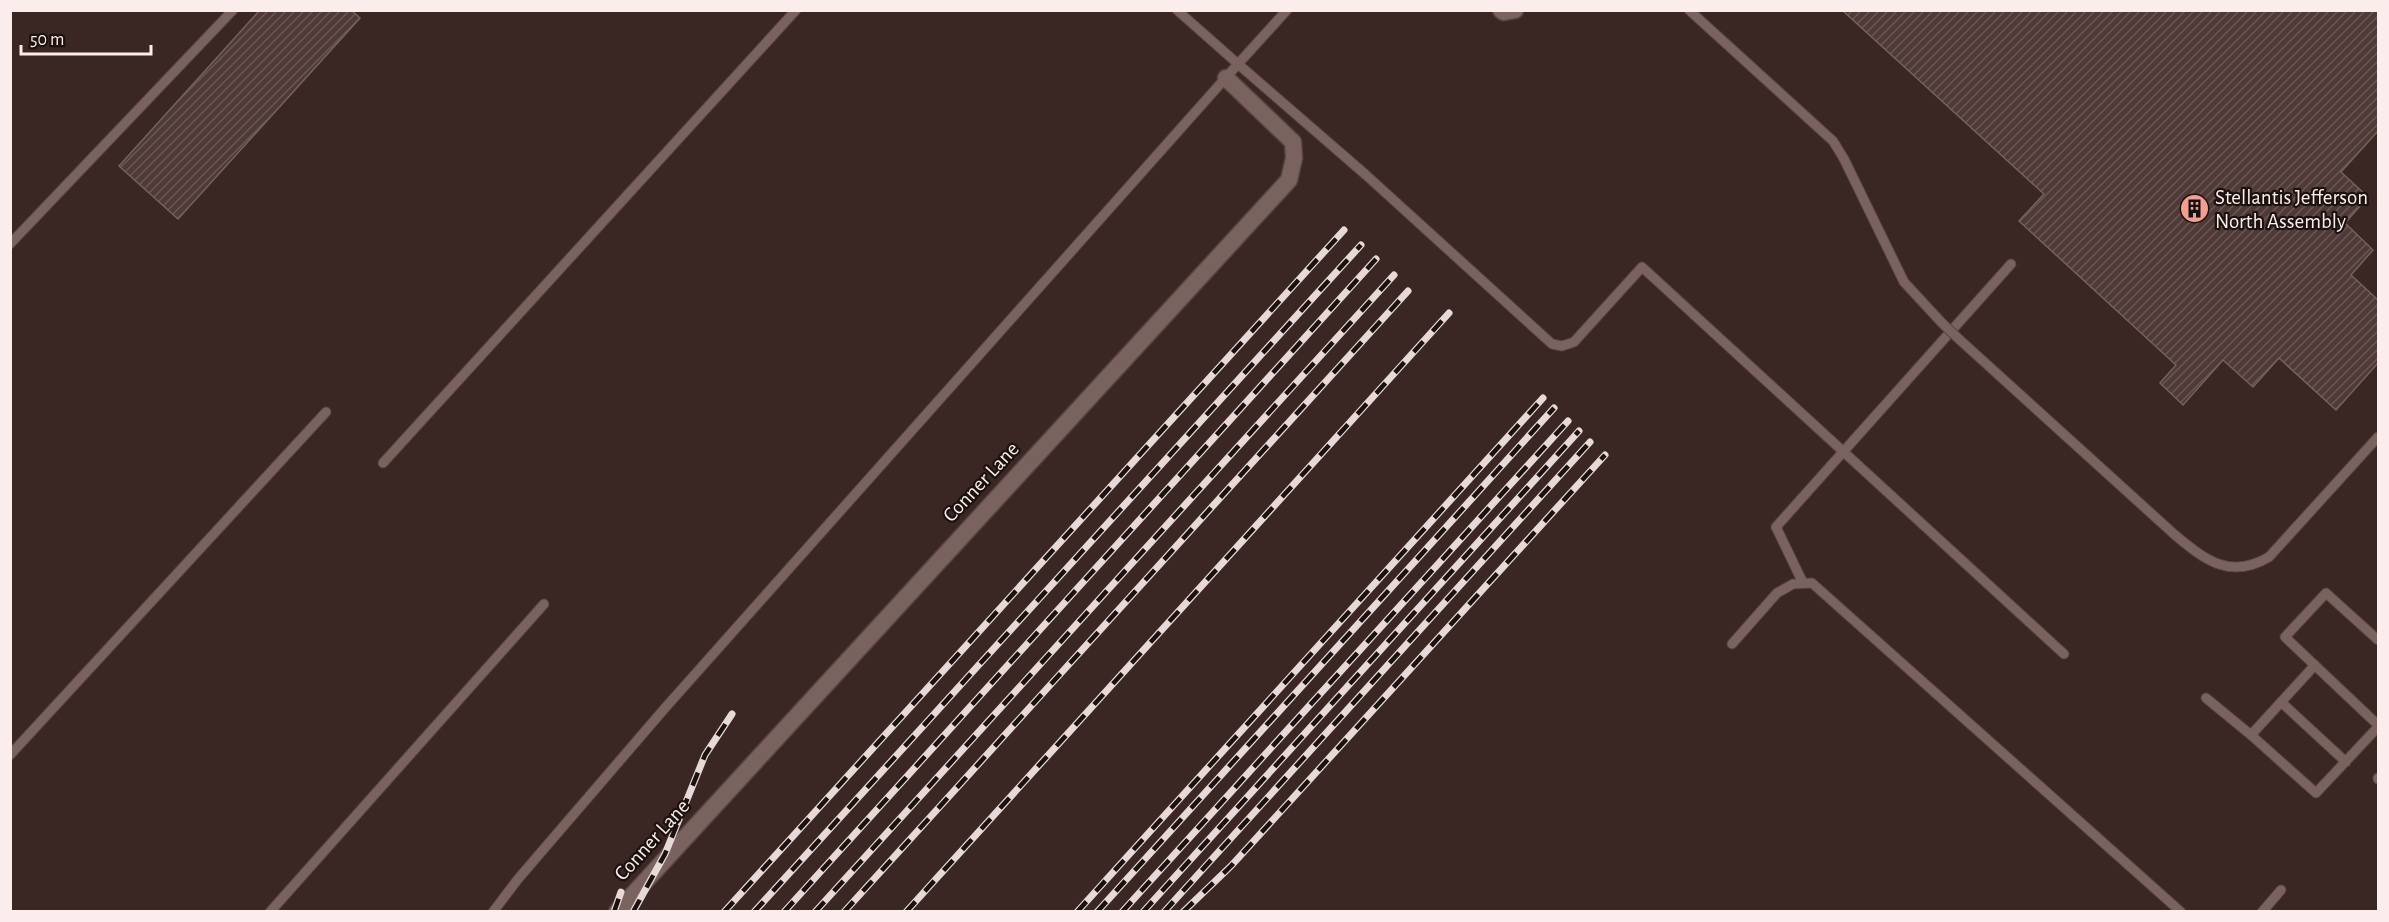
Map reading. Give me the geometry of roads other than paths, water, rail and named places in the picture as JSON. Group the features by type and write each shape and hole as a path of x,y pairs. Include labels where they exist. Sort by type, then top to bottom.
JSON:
{"street":[{"path":"1501,10 1504,12 1515,10"},
{"name":"Conner Lane","path":"617,912 1289,180 1294,158 1293,142 1226,78"}],"lane":[{"path":"10,244 233,10"},
{"path":"383,463 796,10"},
{"path":"1177,10 1366,175 1552,344 1562,346 1574,342 1642,267 2064,654"},
{"path":"493,912 518,879 665,708 1287,10"},
{"path":"1689,10 1833,141 1904,282 1942,323 2175,535 2210,561 2241,568 2269,557 2379,437"},
{"path":"1803,583 1776,527 2011,264"},
{"path":"10,755 326,412"},
{"path":"1732,644 1777,592 1793,584 1812,583 2181,912"},
{"path":"2206,698 2316,794 2379,726 2285,637 2326,593 2379,640"},
{"path":"270,912 544,604"},
{"path":"2251,735 2315,665"},
{"path":"2281,702 2346,762"},
{"path":"2262,912 2281,890"}],"railway":[{"path":"724,912 1344,230"},
{"path":"754,912 1361,245"},
{"path":"784,912 1376,259"},
{"path":"815,912 1394,275"},
{"path":"844,912 1408,291"},
{"path":"906,912 1449,313"},
{"path":"1077,912 1543,398"},
{"path":"1097,912 1554,408"},
{"path":"1122,912 1568,421"},
{"path":"1143,912 1579,431"},
{"path":"1164,912 1590,442"},
{"path":"1183,912 1231,866 1605,455"},
{"path":"633,912 665,854 705,755 732,714"},
{"path":"614,912 621,892"}],"place":[{"name":"Stellantis Jefferson North Assembly","path":"2194,209"}]}
